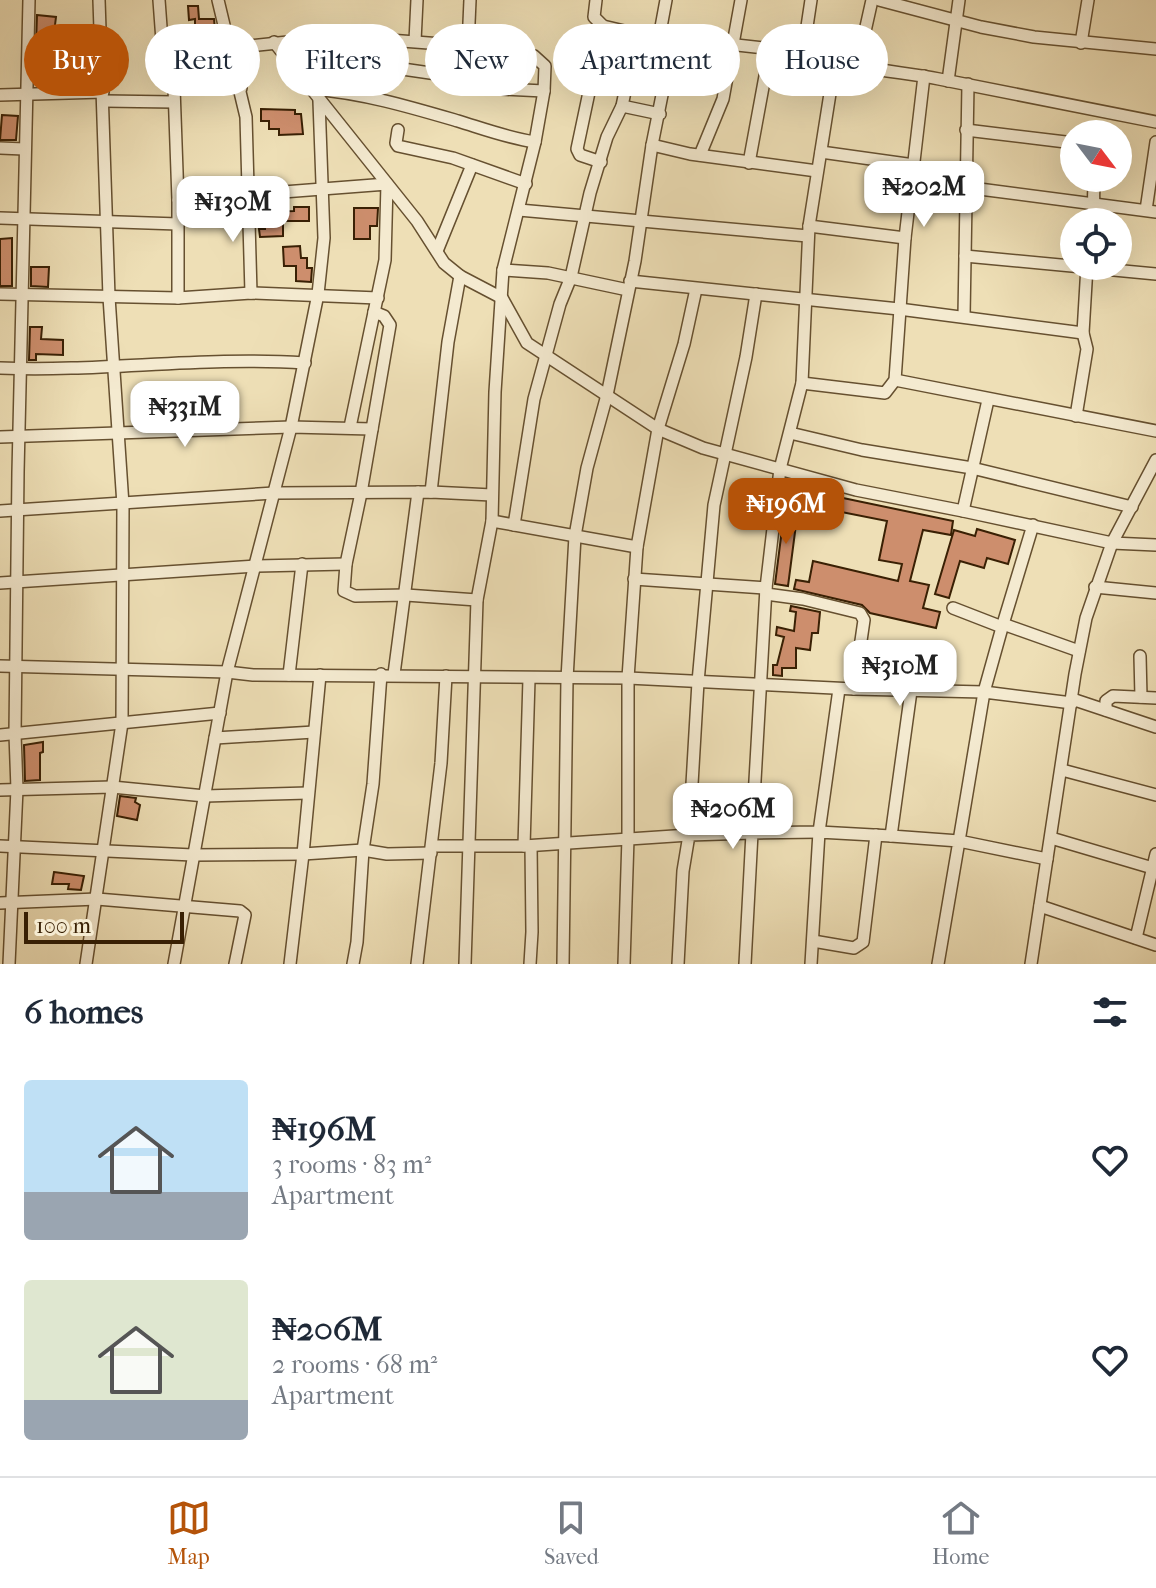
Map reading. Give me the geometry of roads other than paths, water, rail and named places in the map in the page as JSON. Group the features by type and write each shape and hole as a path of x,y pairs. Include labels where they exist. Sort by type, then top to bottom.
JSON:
{"street":[{"path":"28,24 29,0"},
{"path":"86,964 122,723 123,505 109,297 99,0"},
{"path":"159,0 161,24"},
{"path":"218,0 224,24"},
{"path":"415,41 417,0"},
{"path":"469,24 470,0"},
{"path":"596,0 594,17 601,24"},
{"path":"662,24 666,0"},
{"path":"737,24 741,0"},
{"path":"807,24 811,0"},
{"path":"867,24 872,0"},
{"path":"879,0 1008,33 1156,49"},
{"path":"948,81 959,0"},
{"path":"1081,43 1088,0"},
{"path":"409,41 425,42"},
{"path":"260,44 276,44"},
{"path":"465,964 477,600 492,521 496,369 503,270 526,184 544,91 545,66 537,57"},
{"path":"409,70 501,89 544,91"},
{"path":"888,71 1156,122"},
{"path":"802,383 885,393 895,380 905,238 924,76"},
{"path":"964,316 968,84"},
{"path":"0,95 24,92"},
{"path":"9,964 6,902 15,847 17,789 15,666 26,96"},
{"path":"88,96 174,102"},
{"path":"174,96 178,298"},
{"path":"242,96 246,117 251,293"},
{"path":"316,96 417,221 444,263 460,276 502,298 527,343 658,429 688,443 856,490 1112,543 1156,545"},
{"path":"365,96 508,138 535,142"},
{"path":"588,96 577,149 580,155 601,162"},
{"path":"514,525 534,399 571,277 583,216 607,137 624,96"},
{"path":"563,964 567,679 575,536 587,468 607,395 629,286 663,96"},
{"path":"700,155 724,96"},
{"path":"749,163 761,96"},
{"path":"745,964 766,591 780,469 802,383 808,231 830,96"},
{"path":"174,964 227,672 291,427 318,294 324,238 319,101"},
{"path":"622,106 660,114"},
{"path":"398,130 398,146 472,165 526,184"},
{"path":"966,130 1060,141"},
{"path":"964,187 1151,211 1156,142"},
{"path":"652,145 749,163 817,171"},
{"path":"0,148 24,149"},
{"path":"821,152 914,165"},
{"path":"437,251 472,165"},
{"path":"178,200 387,184"},
{"path":"350,427 385,260 387,184"},
{"path":"1092,192 1095,208"},
{"path":"519,210 905,238"},
{"path":"0,218 178,224"},
{"path":"965,256 1060,265"},
{"path":"503,270 629,286 806,298 1083,333"},
{"path":"1132,272 1156,274"},
{"path":"394,674 460,276"},
{"path":"1076,416 1087,349 1083,333 1086,280"},
{"path":"624,964 628,678 637,547 658,429 674,381 696,289"},
{"path":"0,294 178,298 251,293 378,298"},
{"path":"678,964 714,505 746,357 756,294"},
{"path":"374,312 384,316 390,325 343,586 349,595 477,600"},
{"path":"0,368 114,368 256,360 305,363"},
{"path":"895,380 1156,431"},
{"path":"963,511 988,400"},
{"path":"0,437 291,427 372,429"},
{"path":"790,433 862,450 972,468 1132,507"},
{"path":"1031,964 1079,651 1095,587 1112,543 1156,460"},
{"path":"0,511 274,493 492,495"},
{"path":"492,521 637,547"},
{"path":"938,964 984,692 1033,525"},
{"path":"289,675 302,564"},
{"path":"0,583 257,566 346,564"},
{"path":"634,579 706,582 766,591 860,613 864,620 854,689"},
{"path":"1095,587 1156,593"},
{"path":"953,608 1079,651"},
{"path":"1140,656 1141,697"},
{"path":"0,666 289,675 628,678 839,689 984,692 1072,701 1156,727"},
{"path":"353,964 363,850 373,784 381,674"},
{"path":"290,964 320,675"},
{"path":"417,964 432,849 446,676"},
{"path":"529,679 528,846 533,895 530,964"},
{"path":"811,964 819,832 839,689"},
{"path":"891,836 911,691"},
{"path":"1106,710 1109,697 1156,698"},
{"path":"0,735 220,713"},
{"path":"215,738 314,732"},
{"path":"1062,770 1156,795"},
{"path":"0,790 112,787 205,796 308,793"},
{"path":"0,846 193,855 363,850 387,854 469,846 819,832 959,841 1047,859"},
{"path":"813,941 854,948 863,942 876,835"},
{"path":"1051,838 1155,869"},
{"path":"1136,938 1155,869 1156,854"},
{"path":"6,902 97,899 243,912 235,964"},
{"path":"1040,906 1156,945"}]}
